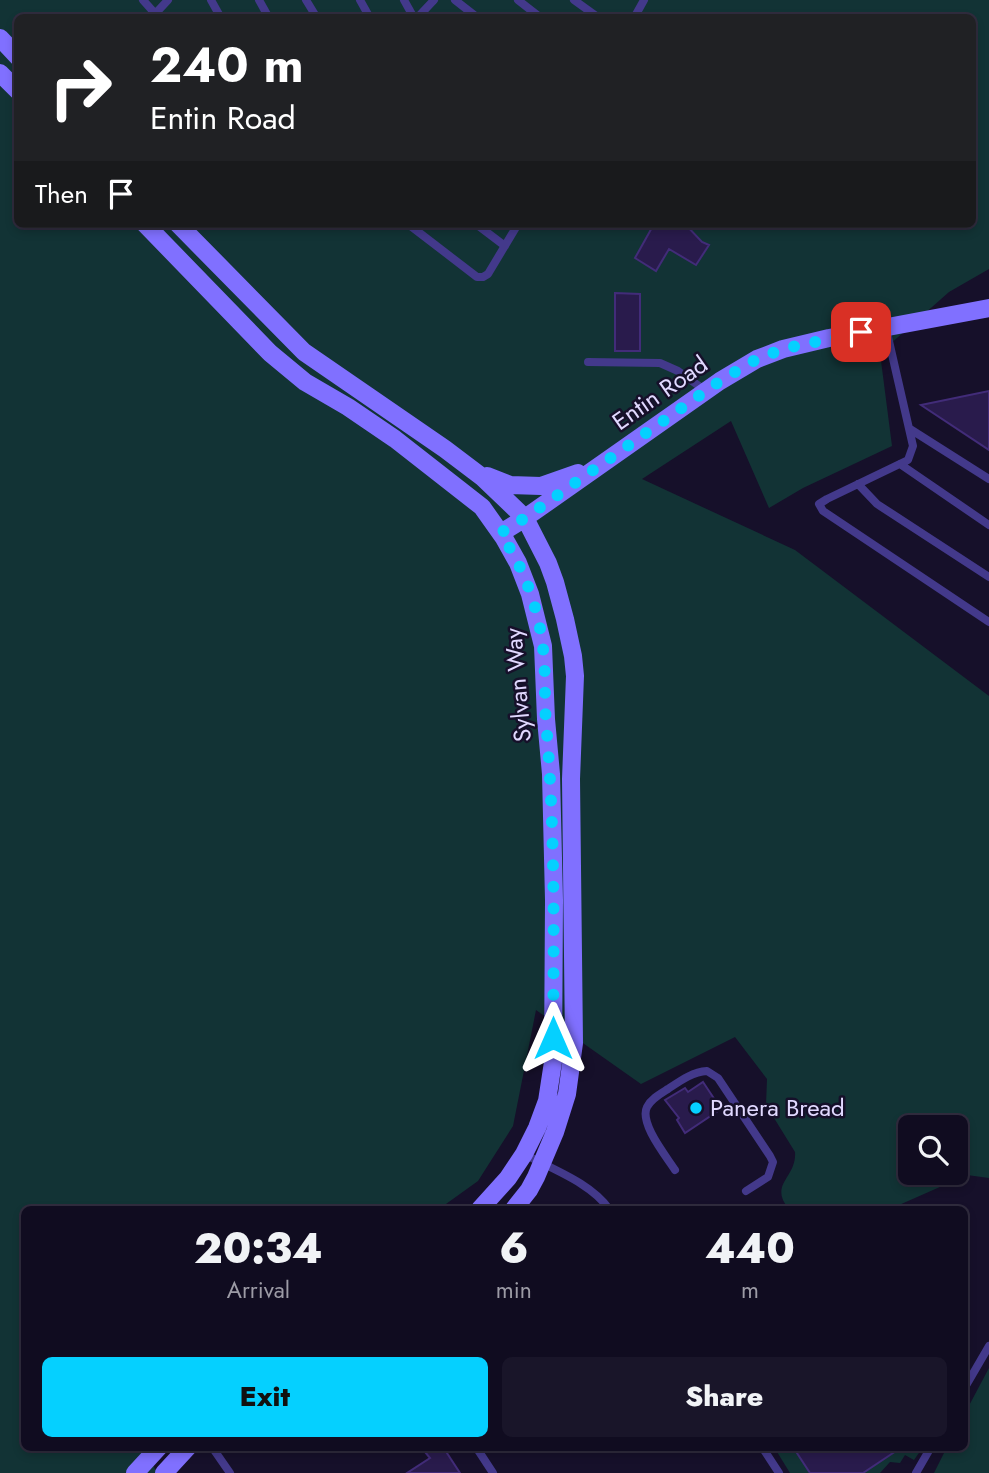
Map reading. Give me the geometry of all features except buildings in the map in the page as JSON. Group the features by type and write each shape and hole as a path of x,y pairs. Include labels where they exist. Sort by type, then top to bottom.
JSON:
{"street":[{"path":"0,38 14,53"},
{"path":"0,73 14,87"},
{"name":"Sylvan Way","path":"153,228 270,353 305,382 396,439 482,507 518,563 530,594 543,646 551,774 553,1062 547,1101 537,1128 508,1178 483,1206"},
{"name":"Sylvan Way","path":"182,228 304,352 482,477 525,518 548,563 565,619 575,676 571,779 574,1043 567,1094 543,1164 516,1206"},
{"name":"Entin Road","path":"500,533 757,359 783,349 829,338 989,308"},
{"path":"470,468 510,485 541,486 598,467"},
{"path":"554,918 573,917"},
{"path":"135,1473 155,1451"},
{"path":"164,1473 184,1451"}],"lane":[{"path":"143,0 155,14"},
{"path":"420,14 433,0"},
{"path":"455,0 473,14"},
{"path":"518,0 536,14"},
{"path":"574,0 593,14"},
{"path":"413,228 477,277 488,274 516,228"},
{"path":"482,228 505,246"},
{"path":"886,328 913,446 908,460 819,504 823,511 989,622"},
{"path":"588,362 660,363 678,370 706,391"},
{"path":"910,429 989,479"},
{"path":"900,464 989,525"},
{"path":"858,484 877,504 989,577"},
{"path":"675,1170 646,1121 645,1111 648,1105 665,1091 694,1073 707,1071 718,1077 773,1162 768,1177 746,1191"},
{"path":"738,1128 747,1122"},
{"path":"524,1154 590,1189 608,1206"},
{"path":"968,1383 989,1346"},
{"path":"215,1451 230,1473"},
{"path":"479,1451 493,1473"},
{"path":"765,1451 779,1473"},
{"path":"916,1473 929,1451"}],"green space":[{"path":"0,0 989,0 989,269 949,292 880,353 892,446 803,488 769,508 731,421 642,479 795,550 989,696 989,1178 968,1175 968,1115 898,1115 898,1185 944,1185 897,1206 787,1206 781,1193 792,1168 795,1152 766,1105 767,1079 735,1037 641,1084 536,1010 513,1126 478,1181 443,1206 21,1206 21,1451 146,1451 157,1473 0,1473"},
{"path":"989,1368 989,1473 934,1473 945,1451 968,1451 968,1407"},
{"path":"776,1451 796,1451 810,1473 790,1473"},
{"path":"896,1451 920,1451 914,1460 905,1455 900,1463 890,1462 880,1473 863,1473"}],"place":[{"name":"Panera Bread","path":"696,1108"}],"route":[{"path":"553,1038 551,774 543,646 530,594 518,563 500,533 720,381 757,359 783,349 861,332"}]}
